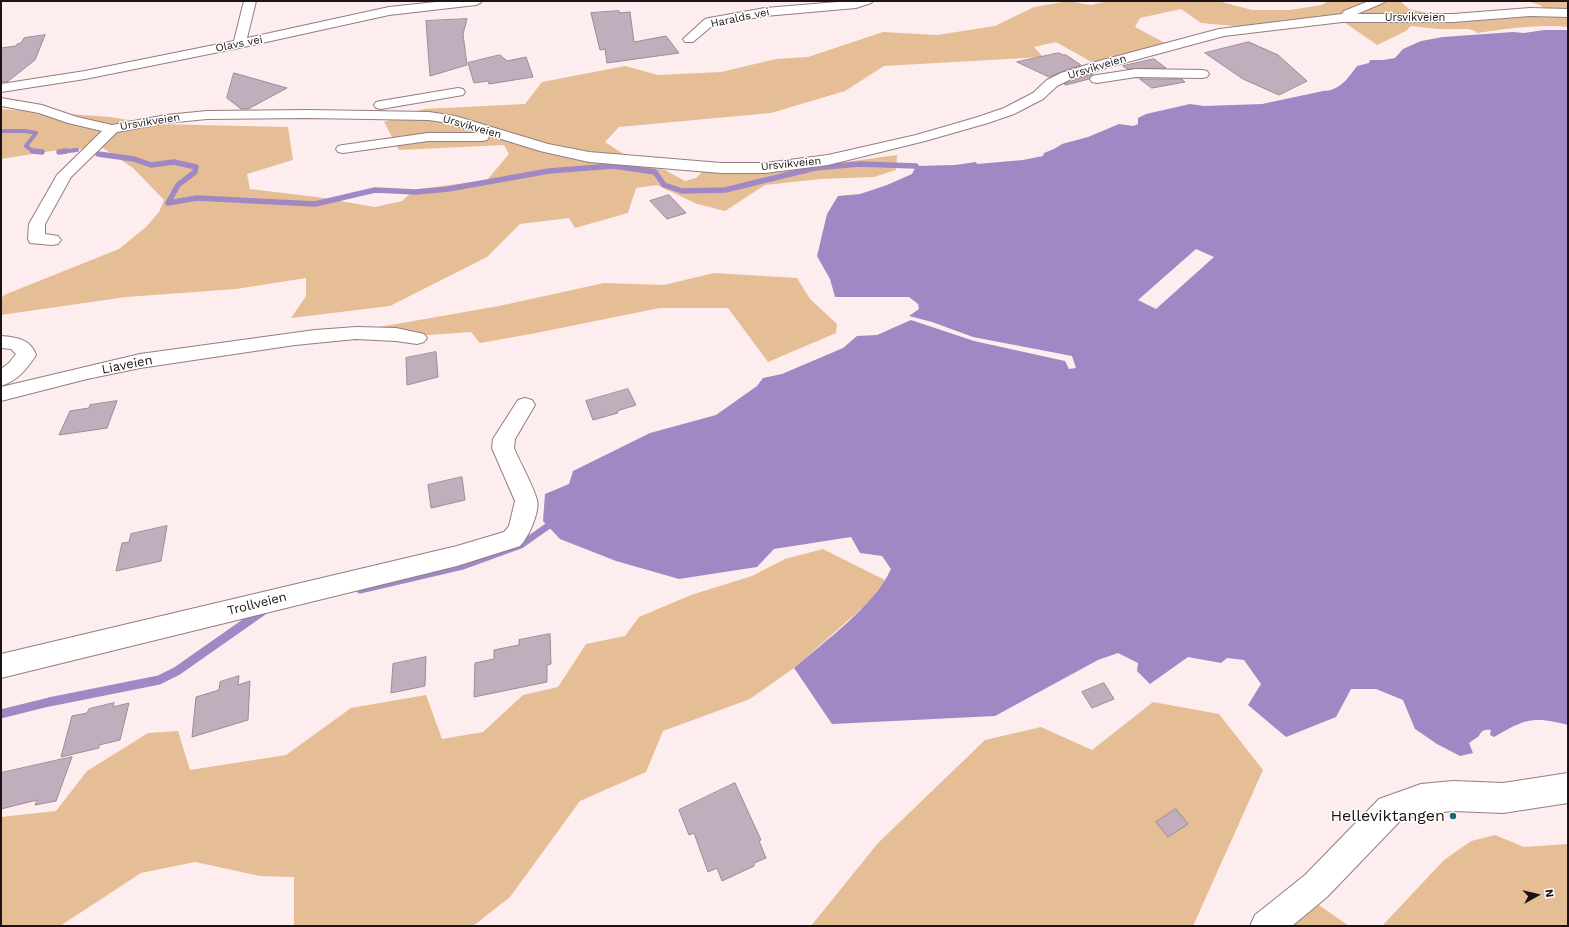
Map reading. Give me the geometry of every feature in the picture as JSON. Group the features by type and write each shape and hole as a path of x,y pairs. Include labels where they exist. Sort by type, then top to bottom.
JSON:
{"street":[{"path":"239,44 250,1"},
{"name":"Olavs vei","path":"1,88 85,75 239,44 389,11 476,1"},
{"name":"Haralds vei","path":"689,39 709,22 766,12 856,4 867,1"},
{"path":"1342,18 1358,9 1379,1"},
{"path":"777,22 780,17 807,8"},
{"name":"Ursvikveien","path":"1,102 42,109 73,120 112,129 166,119 207,115 329,114 429,116 450,119 545,148 589,157 721,168 765,168 828,160 920,138 1009,111 1038,96 1052,83 1066,76 1203,37 1240,30 1342,18 1454,18 1566,9"},
{"path":"1038,96 1111,76 1152,72 1202,74"},
{"path":"329,114 458,92"},
{"path":"52,240 36,239 37,224 65,175 112,129"},
{"path":"343,149 428,137 480,137 497,134"},
{"name":"Liaveien","path":"1,394 83,373 140,361 311,336 357,332 417,338"},
{"path":"1,342 22,346 25,349 26,355 16,368 1,379"},
{"name":"Trollveien","path":"1,666 457,556 512,539 517,534 521,526 526,501 503,448 504,439 525,405"},
{"path":"1266,926 1316,886 1390,810 1421,799 1453,796 1503,798 1568,788"}],"shaded area":[{"path":"1068,1 1091,5 1108,1 1218,1 1252,10 1290,10 1321,5 1329,1 1400,1 1409,9 1449,18 1551,13 1540,5 1527,1 1568,1 1568,27 1533,27 1477,33 1468,29 1438,29 1411,26 1406,31 1377,45 1341,20 1245,27 1201,23 1181,9 1140,18 1135,27 1167,44 1109,58 1095,64 1056,42 1034,47 1043,57 884,66 845,91 771,113 619,127 605,142 642,166 665,170 685,181 696,178 702,172 770,172 897,155 896,170 874,177 820,179 765,185 725,211 697,204 657,185 636,188 628,213 575,228 569,218 520,224 487,257 390,306 291,318 306,296 306,278 236,289 126,297 1,315 1,299 4,295 119,249 146,227 159,212 164,200 133,168 103,148 58,150 1,159 1,109 110,117 153,124 288,127 293,160 247,174 250,189 317,197 375,207 402,201 414,190 487,180 509,154 504,145 399,150 384,122 424,109 525,104 542,82 625,66 658,75 721,72 776,59 808,57 883,32 937,35 995,26 1034,7"},
{"path":"1544,30 1568,30 1568,725 1537,720 1514,726 1494,737 1490,735 1491,730 1482,731 1479,736 1469,743 1473,753 1460,756 1437,744 1415,729 1403,700 1376,689 1351,689 1336,717 1286,737 1248,705 1261,684 1244,660 1227,658 1221,663 1188,657 1150,684 1137,671 1138,663 1118,653 1098,660 995,716 832,724 794,668 848,622 873,596 891,569 882,556 860,553 851,537 774,549 757,567 679,579 616,561 560,539 543,521 545,494 569,484 573,471 650,433 716,415 757,386 763,378 782,374 843,348 857,336 877,335 911,320 974,341 1065,361 1069,369 1076,368 1072,356 973,337 932,322 909,316 919,309 918,304 909,297 835,297 830,279 817,256 827,214 838,196 860,194 887,185 912,174 916,166 955,165 976,162 977,164 1023,160 1043,156 1044,153 1062,144 1088,137 1119,124 1133,126 1138,124 1138,118 1146,114 1190,104 1204,106 1262,104 1334,89 1343,83 1357,66 1369,63 1370,60 1395,58 1403,49 1421,41 1443,37 1513,32 1524,33"},
{"path":"714,273 797,278 810,299 837,324 836,333 768,362 728,308 660,308 480,343 471,332 358,340 362,330 499,306 604,283 664,285"},
{"path":"823,549 885,580 869,602 794,668 750,699 663,731 646,772 580,801 510,897 473,926 294,926 294,877 260,876 195,862 141,873 60,926 1,926 1,817 56,811 87,771 148,733 178,731 190,770 286,755 351,708 426,695 442,739 483,732 523,695 558,687 586,644 625,636 639,617 691,595 752,576 785,559"},
{"path":"1153,702 1219,714 1263,770 1193,926 811,926 878,843 985,740 1041,727 1092,750"},
{"path":"1495,835 1524,847 1568,844 1568,926 1382,926 1444,860 1471,841"},
{"path":"1316,903 1349,926 1289,926"}],"pier":[{"path":"1196,249 1214,257 1156,309 1138,300"}],"building":[{"path":"619,11 619,13 630,12 634,42 666,36 679,53 607,63 605,49 600,50 591,13"},
{"path":"467,19 463,34 467,65 430,76 426,21"},
{"path":"45,35 35,60 7,82 1,82 1,48 16,46 17,44 21,43 24,38"},
{"path":"1249,42 1278,55 1307,81 1279,95 1243,79 1205,53"},
{"path":"1059,53 1066,55 1081,65 1049,77 1017,62"},
{"path":"500,55 507,61 526,57 533,77 489,84 488,81 474,83 468,63"},
{"path":"1154,59 1166,68 1127,69 1123,66"},
{"path":"234,73 287,88 248,109 241,109 227,98"},
{"path":"1093,74 1089,79 1066,85 1064,84"},
{"path":"1140,79 1182,79 1185,82 1152,88"},
{"path":"669,195 686,213 667,219 650,201"},
{"path":"436,352 438,377 407,385 406,358"},
{"path":"628,389 636,405 617,411 618,413 593,420 586,401"},
{"path":"117,401 107,428 59,435 70,411 89,408 90,405"},
{"path":"462,477 465,500 431,508 428,485"},
{"path":"167,526 161,561 116,571 122,543 129,542 131,534"},
{"path":"550,634 551,664 547,665 547,682 474,697 475,663 494,659 494,650 519,645 519,640"},
{"path":"426,657 425,686 391,693 393,664"},
{"path":"239,676 238,685 250,681 248,720 192,737 196,697 219,690 220,682"},
{"path":"1104,683 1114,699 1092,708 1082,692"},
{"path":"114,703 113,707 129,703 120,740 99,745 99,748 61,757 72,716 87,713 89,709"},
{"path":"72,757 56,801 35,805 37,800 1,809 1,773"},
{"path":"735,783 761,840 759,841 766,858 754,863 754,866 722,881 717,868 708,872 694,833 689,835 679,810"},
{"path":"1176,809 1188,824 1168,837 1156,822"}],"waterway":[{"path":"1,131 25,131 36,133 26,146 34,152 42,152 33,151"},
{"path":"66,151 59,152 77,150"},
{"path":"98,154 134,159 151,165 174,162 196,167 195,172 178,185 168,203 197,198 315,204 375,190 416,192 448,189 549,171 613,166 655,172 664,185 682,191 725,190 815,168 859,164 916,166"},
{"path":"360,590 463,566 521,545 548,526"},
{"path":"1,714 49,702 159,680 177,671 264,610"}],"place":[{"name":"Helleviktangen","path":"1453,816"}]}
